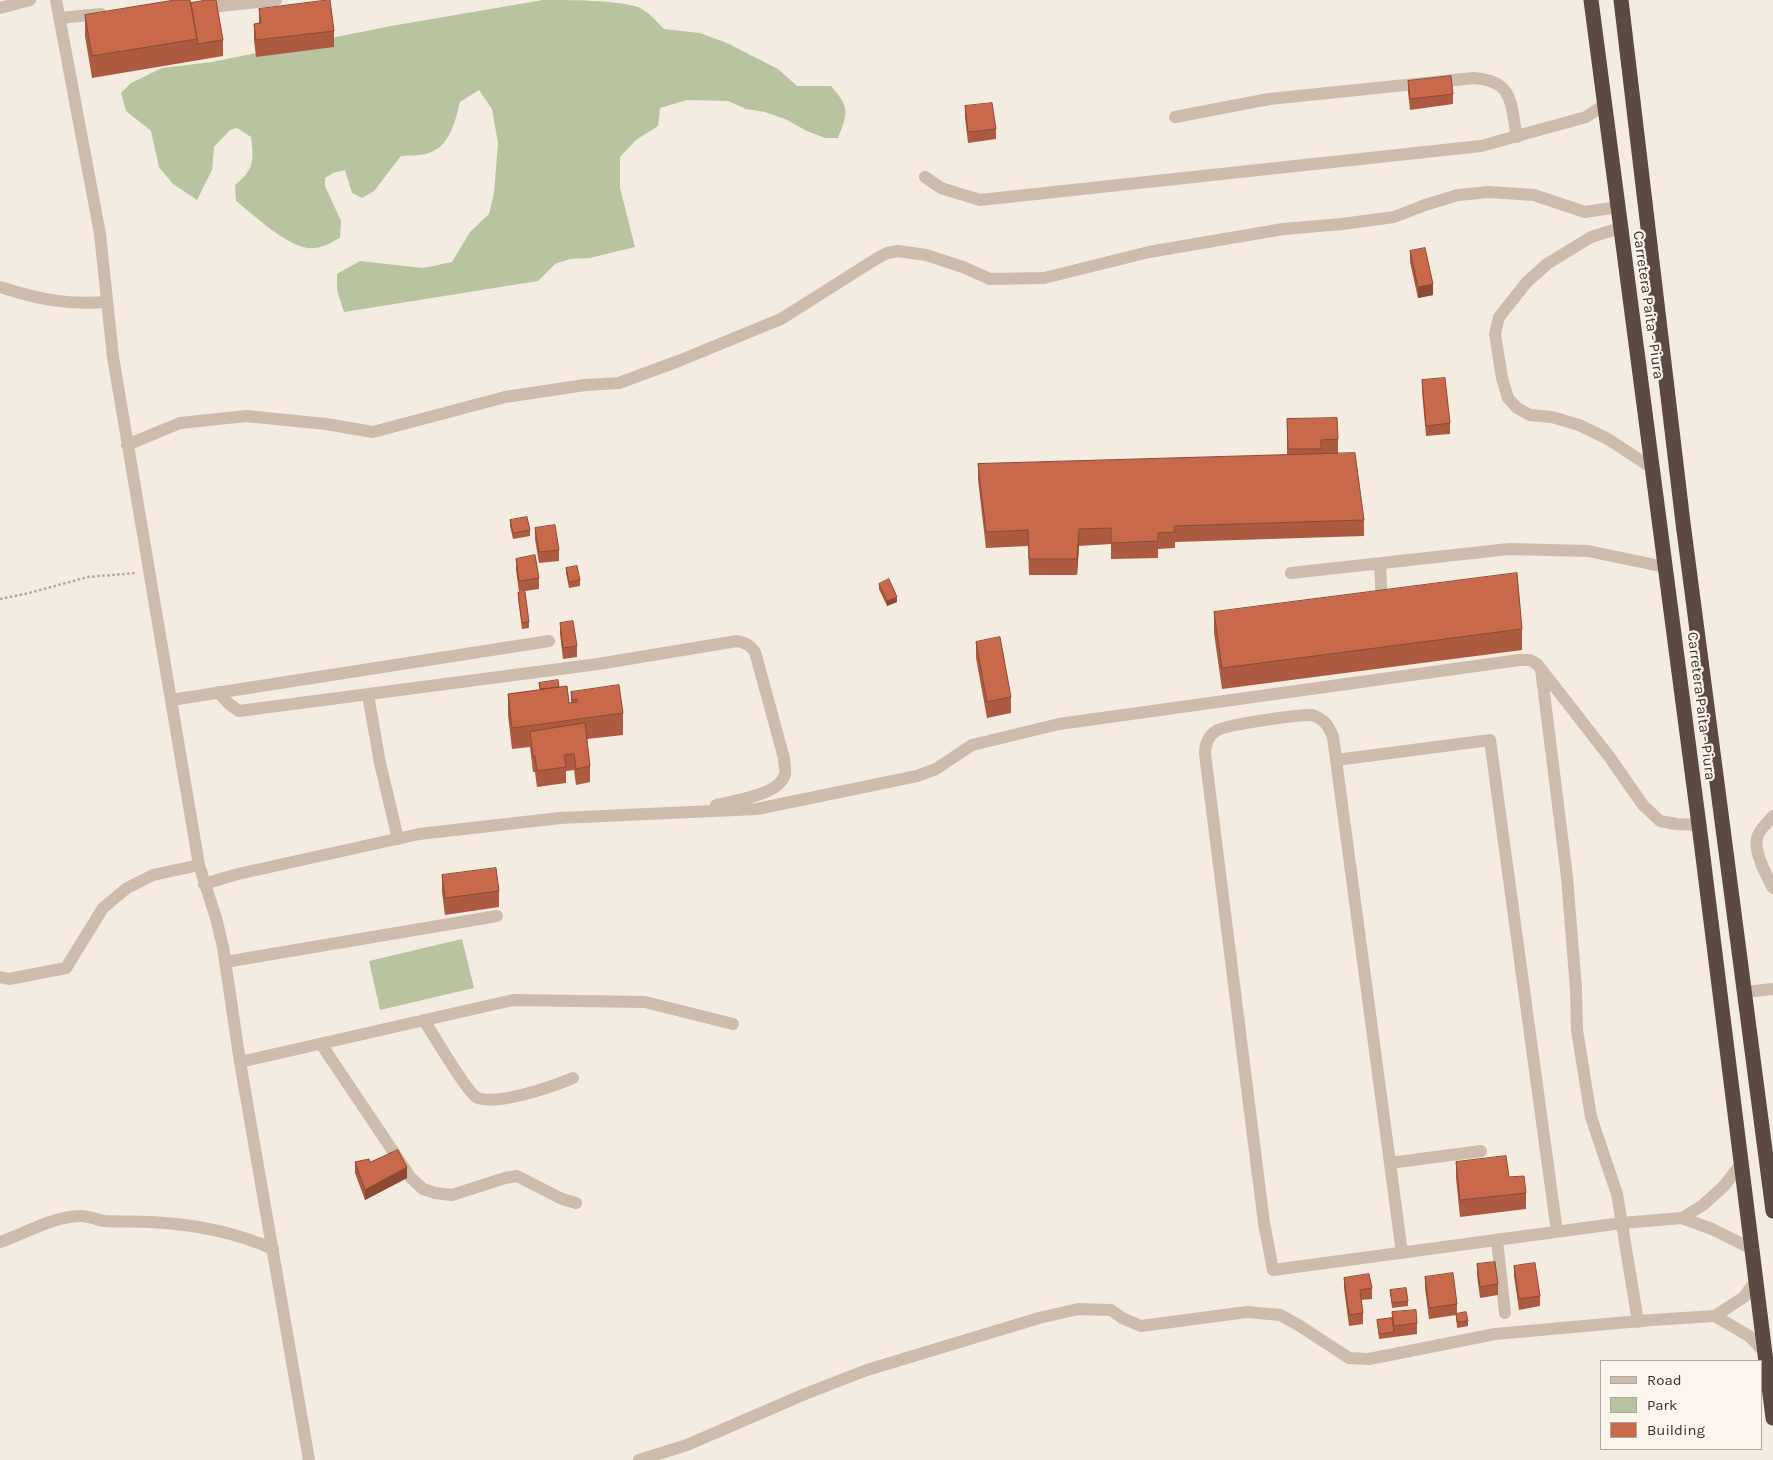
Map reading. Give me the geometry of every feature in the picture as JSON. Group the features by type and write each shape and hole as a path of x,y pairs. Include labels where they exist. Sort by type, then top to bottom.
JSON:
{"highway":[{"name":"Carretera Paita - Piura","path":"1590,0 1699,825 1773,1418"},
{"name":"Carretera Paita - Piura","path":"1621,0 1683,523 1773,1211"}],"street":[{"path":"0,8 30,0"},
{"path":"56,0 100,234 106,302 127,444 170,700 199,865 216,918 225,962 240,1062 309,1460"},
{"path":"188,10 276,0"},
{"path":"60,18 114,14"},
{"path":"1176,117 1269,99 1474,78 1492,80 1503,87 1508,94 1517,137"},
{"path":"925,177 941,188 955,194 980,200 1481,146 1586,117 1604,105"},
{"path":"127,444 180,423 246,416 326,424 373,432 505,397 585,385 619,383 681,360 781,318 876,258 898,251 926,255 963,267 990,279 1044,278 1149,252 1283,229 1394,217 1458,195 1489,192 1534,196 1585,212 1618,207"},
{"path":"1620,228 1591,237 1547,264 1527,282 1499,317 1495,334 1502,378 1508,398 1517,408 1530,415 1552,417 1579,425 1608,438 1652,468"},
{"path":"0,287 33,298 81,304 106,302"},
{"path":"1291,573 1509,549 1588,550 1665,567"},
{"path":"1380,564 1382,603"},
{"path":"170,700 549,641"},
{"path":"218,692 229,704 239,711 598,664 737,641 745,643 751,646 755,652 784,758 785,774 780,784 754,797 682,812"},
{"path":"204,884 238,874 419,834 560,818 757,809 917,776 936,769 972,745 1059,724 1519,660 1530,660 1537,664 1608,755 1643,805 1660,821 1699,825"},
{"path":"1541,669 1566,877 1576,989 1577,1030 1591,1117 1617,1194 1638,1322"},
{"path":"368,695 380,763 398,839"},
{"path":"1402,1253 1336,760 1330,729 1325,722 1312,715 1224,727 1211,734 1206,746 1207,774 1264,1223 1273,1270 1402,1253 1622,1223 1682,1218 1712,1229 1752,1249"},
{"path":"1336,760 1490,740 1557,1232"},
{"path":"1773,816 1759,833 1756,841 1765,874 1773,888"},
{"path":"0,977 9,979 66,968 103,908 127,888 153,875 199,865"},
{"path":"225,962 497,916"},
{"path":"1745,992 1773,988"},
{"path":"240,1062 513,1000 645,1002 733,1024"},
{"path":"424,1020 465,1084 476,1097 497,1100 528,1093 573,1078"},
{"path":"321,1044 412,1178 423,1189 452,1195 517,1176 562,1199 576,1203"},
{"path":"1390,1163 1481,1151"},
{"path":"1682,1218 1703,1205 1724,1186 1741,1164"},
{"path":"0,1242 58,1219 81,1216 103,1221 188,1225 238,1235 273,1249"},
{"path":"1497,1240 1506,1313"},
{"path":"639,1460 687,1445 805,1394 867,1370 1039,1318 1078,1309 1111,1310 1122,1318 1141,1326 1247,1312 1280,1315 1348,1358 1369,1359 1495,1334 1715,1316 1744,1297 1756,1280"},
{"path":"1715,1316 1748,1336 1765,1353"}],"path":[{"path":"0,599 88,578 137,573 149,576"}],"green space":[{"path":"543,0 579,0 638,7 649,14 664,29 700,33 727,43 778,69 797,86 831,86 842,100 845,110 844,122 838,138 825,138 785,119 765,112 746,109 728,101 687,100 660,108 658,126 636,140 620,157 620,188 635,247 590,258 570,259 555,264 538,281 344,312 337,290 337,274 360,261 423,268 452,262 470,232 489,214 494,193 498,143 492,109 479,90 460,102 450,132 442,145 426,154 401,156 374,191 362,198 352,193 345,170 333,173 325,178 325,186 341,221 340,238 315,248 306,248 285,239 236,201 235,185 246,175 251,164 251,137 237,128 230,130 214,147 212,170 197,200 173,184 159,167 151,131 126,111 121,93 131,83 162,68 212,62 391,26"},
{"path":"462,939 474,988 380,1010 369,961"}],"building":[{"path":"175,0 190,0 197,39 92,56 85,15"},
{"path":"216,0 223,40 197,44 191,3"},
{"path":"330,0 334,31 256,40 254,24 261,23 259,9"},
{"path":"1451,76 1453,94 1410,99 1408,81"},
{"path":"992,103 996,129 968,132 965,106"},
{"path":"1425,248 1433,284 1418,287 1410,251"},
{"path":"1445,378 1450,423 1426,426 1422,380"},
{"path":"1337,418 1338,439 1321,440 1321,449 1288,449 1287,419"},
{"path":"1355,453 1364,520 1174,526 1175,532 1158,533 1158,541 1111,543 1111,528 1079,529 1077,559 1029,559 1028,530 986,532 978,464"},
{"path":"527,517 530,530 513,533 510,520"},
{"path":"555,525 559,550 539,552 535,528"},
{"path":"535,555 539,578 519,581 516,559"},
{"path":"577,566 580,580 569,582 566,568"},
{"path":"1517,573 1522,629 1222,668 1214,612"},
{"path":"889,579 897,597 887,601 879,584"},
{"path":"525,592 529,622 522,623 518,593"},
{"path":"573,621 577,646 563,648 560,623"},
{"path":"1000,637 1011,697 987,702 976,642"},
{"path":"558,680 559,687 540,689 539,683"},
{"path":"619,685 623,713 512,728 508,694 567,686 569,703 577,702 577,699 572,700 571,692"},
{"path":"585,723 590,766 576,769 574,754 564,755 566,767 537,771 530,732"},
{"path":"496,868 499,891 445,898 442,875"},
{"path":"398,1150 407,1167 365,1190 355,1162 369,1159 370,1162"},
{"path":"1506,1156 1509,1177 1524,1176 1526,1193 1460,1200 1456,1162"},
{"path":"1495,1262 1498,1284 1480,1287 1477,1264"},
{"path":"1535,1263 1540,1296 1519,1299 1514,1266"},
{"path":"1453,1273 1457,1304 1429,1308 1425,1277"},
{"path":"1369,1274 1372,1288 1360,1290 1363,1313 1349,1315 1344,1278"},
{"path":"1406,1288 1408,1301 1392,1303 1390,1290"},
{"path":"1416,1310 1417,1323 1394,1326 1392,1312"},
{"path":"1466,1312 1468,1321 1457,1322 1456,1314"},
{"path":"1392,1318 1394,1332 1379,1334 1377,1320"}]}
